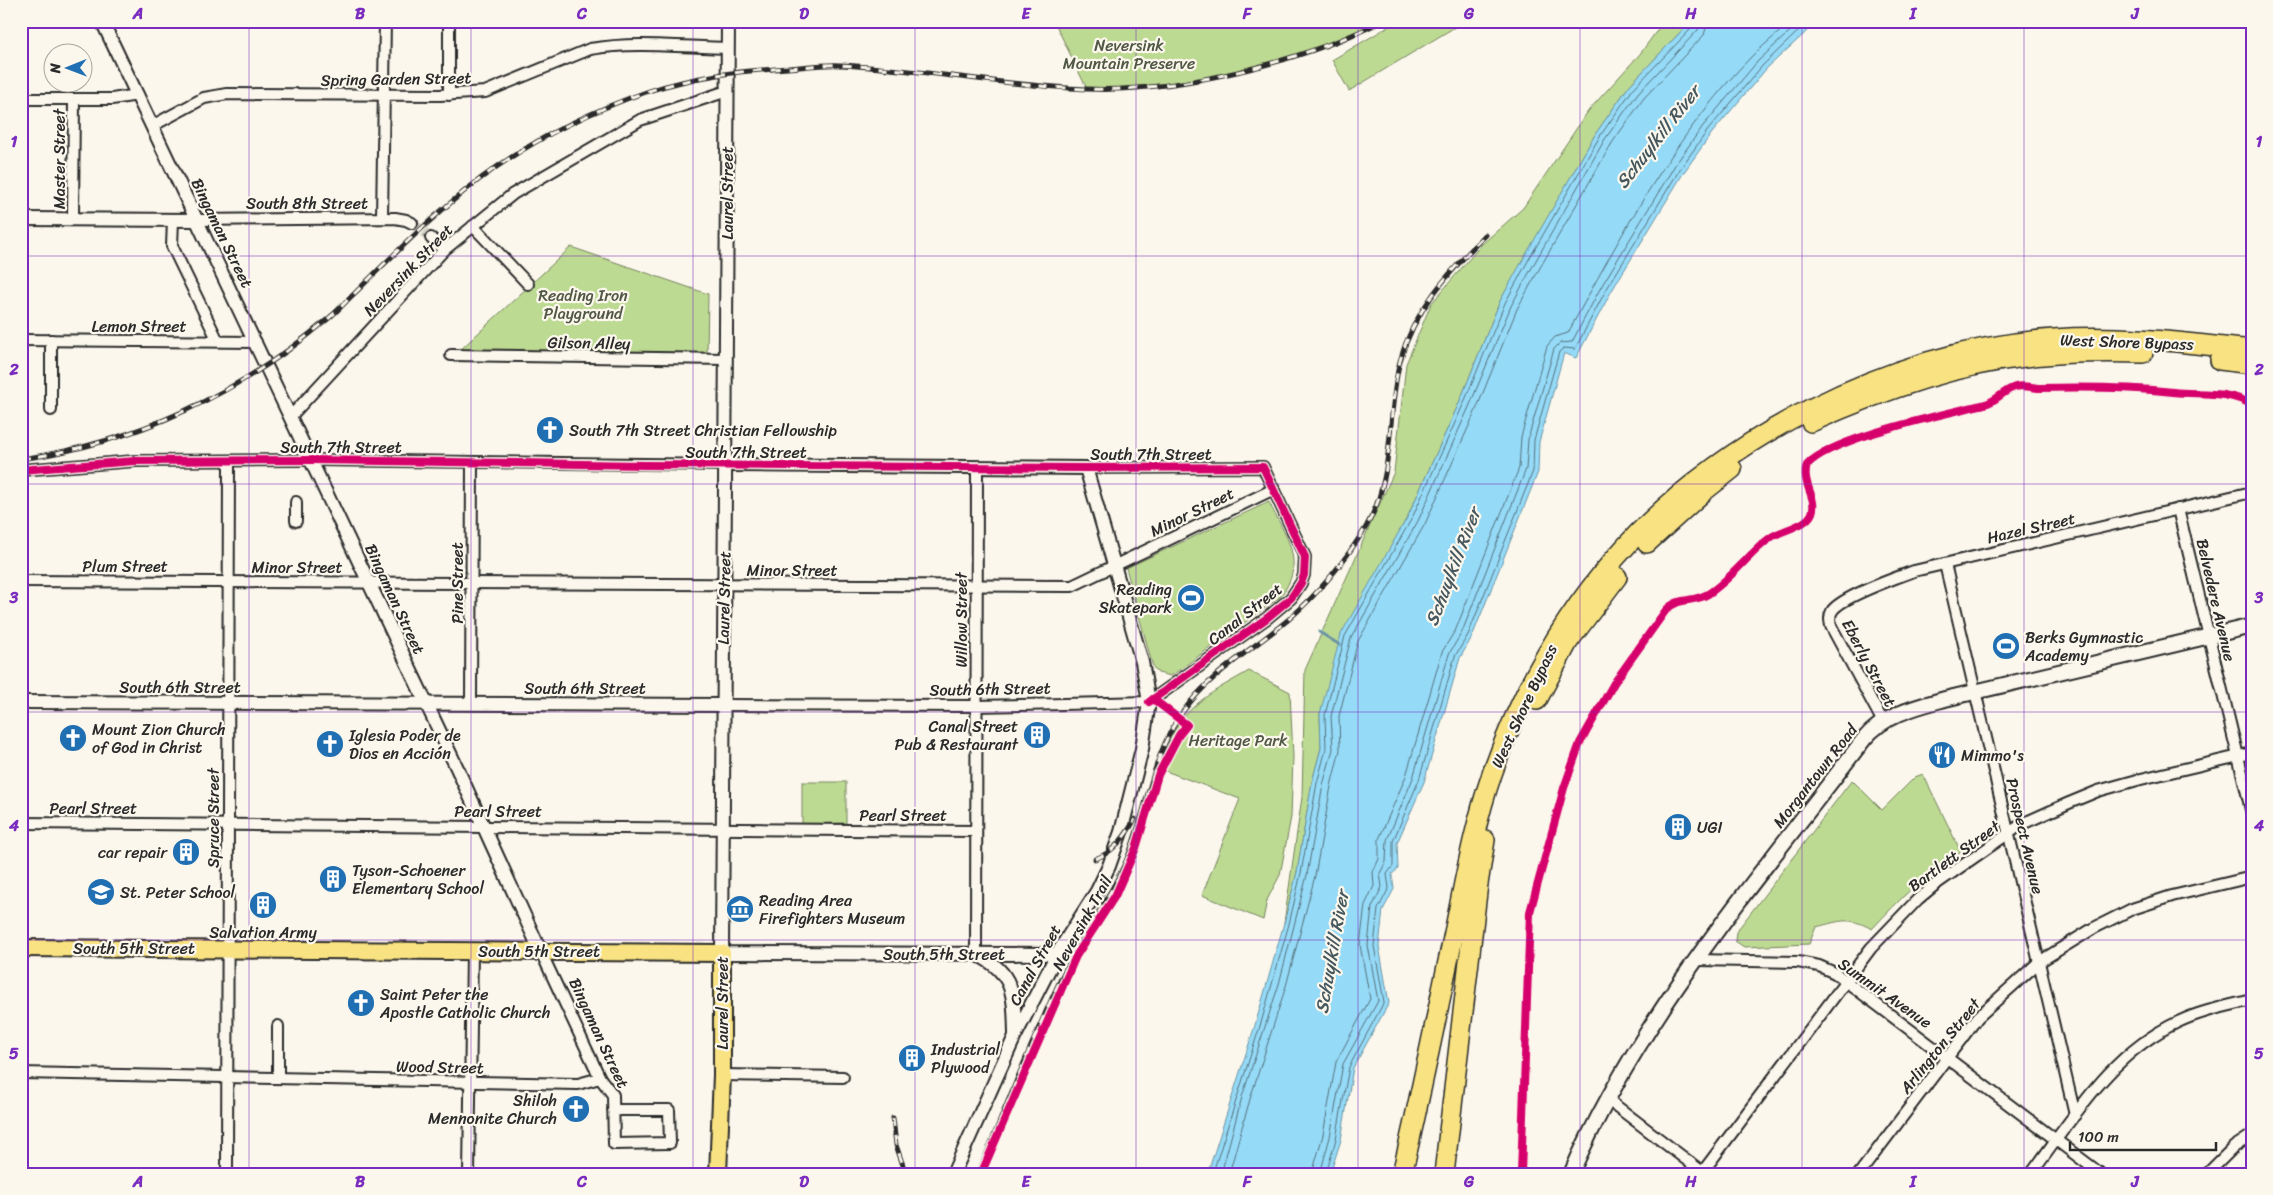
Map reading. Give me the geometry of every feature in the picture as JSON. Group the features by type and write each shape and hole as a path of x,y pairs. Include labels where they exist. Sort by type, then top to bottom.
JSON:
{"highway":[{"name":"West Shore Bypass","path":"1402,1174 1471,845 1492,774 1519,709 1542,661 1586,594 1633,538 1678,494 1776,426 1857,385 1892,372 1950,356 2022,342 2082,338 2170,342 2252,350"},
{"name":"West Shore Bypass","path":"1444,1174 1481,860 1495,802 1510,758 1531,711 1568,642 1601,597 1634,557 1675,515 1738,465 1800,427 1860,400 1954,372 2024,357 2090,352 2171,354 2252,364"},
{"path":"1412,1174 1430,1045"},
{"path":"1439,1174 1458,1059"}],"main road":[{"name":"Morgantown Road","path":"1571,1174 1607,1099 1641,1040 1697,960 1864,739 1883,722 1914,708 1975,691 2252,626"},
{"name":"South 5th Street","path":"21,948 540,950 722,953"},
{"name":"Laurel Street","path":"718,1174 722,1076 722,953"}],"street":[{"name":"Bingaman Street","path":"102,21 427,704 600,1078 613,1095 613,1110 614,1144 670,1143 669,1110 613,1110"},
{"path":"382,218 385,21"},
{"path":"449,21 449,95"},
{"name":"Laurel Street","path":"722,953 728,21"},
{"name":"Spring Garden Street","path":"152,126 204,98 227,94 449,95 485,92 590,49 652,45 728,48"},
{"name":"Neversink Street","path":"291,416 444,250 524,187 640,120 727,91"},
{"path":"21,99 112,99 138,95"},
{"name":"Master Street","path":"73,219 74,99"},
{"name":"South 8th Street","path":"21,219 382,218 406,220 412,223"},
{"path":"173,220 172,246 218,341"},
{"path":"473,226 528,284"},
{"path":"431,238 444,250"},
{"name":"Lemon Street","path":"21,340 256,342"},
{"path":"51,410 52,340"},
{"name":"Gilson Alley","path":"451,355 726,359"},
{"name":"South 7th Street","path":"21,470 135,461 312,460 1086,468 1263,466"},
{"name":"Spruce Street","path":"227,1174 229,461"},
{"name":"Pine Street","path":"471,704 472,462"},
{"name":"Canal Street","path":"953,1174 1015,1036 1057,954 1097,891 1117,846 1142,749 1149,702 1273,613 1291,598 1301,583 1304,575 1305,557 1263,466"},
{"name":"Willow Street","path":"976,954 977,467"},
{"path":"1086,468 1142,662 1149,702"},
{"name":"Minor Street","path":"229,582 1072,586 1274,490"},
{"name":"Hazel Street","path":"1830,618 1836,607 1872,588 1914,571 2252,492"},
{"path":"296,502 296,521"},
{"name":"Belvedere Avenue","path":"2178,509 2252,814"},
{"name":"Prospect Avenue","path":"1945,564 2075,1114"},
{"name":"Plum Street","path":"21,581 229,582"},
{"name":"Eberly Street","path":"1830,618 1831,626 1883,722"},
{"name":"South 6th Street","path":"21,702 976,706 1149,702"},
{"name":"Bartlett Street","path":"1703,1173 1881,936 1936,884 2022,824 2098,791 2252,753"},
{"name":"Pearl Street","path":"21,823 484,825 722,830 975,831"},
{"name":"Arlington Street","path":"1859,1174 1978,1017 2039,962 2094,928 2132,910 2172,896 2252,877"},
{"path":"469,1174 472,951"},
{"name":"South 5th Street","path":"722,953 1057,954"},
{"path":"976,954 999,966 1011,989 1014,1004 1015,1036"},
{"name":"Summit Avenue","path":"1697,960 1809,964 1836,974 2101,1174"},
{"path":"2031,1174 2106,1075 2140,1045 2160,1031 2195,1015 2252,1000"},
{"path":"278,1026 278,1078"},
{"name":"Wood Street","path":"21,1073 578,1084 600,1078"},
{"path":"722,1076 843,1077"},
{"path":"1607,1099 1703,1173"},
{"path":"2207,1174 2234,1147 2252,1135"}],"green space":[{"name":"Neversink Mountain Preserve","path":"1054,21 1382,21 1350,37 1315,51 1239,72 1161,84 1087,89"},
{"path":"1398,21 1465,21 1349,91 1332,60"},
{"path":"1660,21 1691,21 1629,86 1596,133 1500,301 1459,403 1408,516 1377,572 1320,714 1321,748 1312,782 1297,872 1284,923 1302,797 1305,670 1394,472 1406,364 1431,304 1482,244 1523,208 1589,110 1640,54 1661,25"},
{"name":"Reading Iron Playground","path":"571,247 708,294 707,355 459,351"},
{"path":"1269,502 1287,538 1293,561 1288,584 1280,597 1171,676 1158,673 1153,667 1126,568"},
{"name":"Heritage Park","path":"1249,671 1290,692 1293,756 1291,817 1280,875 1267,900 1263,920 1202,895 1240,799 1163,770 1162,763 1174,731 1191,709 1213,692"},
{"path":"1923,774 1961,852 1936,868 1903,897 1872,929 1857,922 1844,921 1816,927 1809,944 1744,947 1735,941 1736,932 1852,780 1882,810 1915,777"},
{"path":"802,782 846,782 846,823 802,824"}],"water":[{"name":"Schuylkill River","path":"1691,21 1816,21 1767,68 1712,133 1684,172 1611,292 1576,358 1564,353 1539,442 1538,472 1472,637 1460,658 1424,782 1397,843 1398,869 1392,874 1394,889 1383,910 1379,946 1389,1003 1353,1068 1341,1140 1330,1174 1210,1174 1209,1169 1256,1022 1297,872 1312,782 1321,748 1320,714 1341,634 1408,516 1459,403 1500,301 1525,256 1596,133 1629,86"}],"waterway":[{"path":"1319,632 1340,645"}],"tunnel":[{"path":"412,223 431,238"}],"railway":[{"path":"21,459 105,441 185,411 223,391 295,345 329,318 424,226 470,186 494,169 543,138 595,112 649,91 683,81 718,75 821,65 871,67 1086,89 1159,86 1238,72 1277,62 1350,36 1382,21"},
{"path":"978,1174 1064,972 1126,861 1156,766 1172,730 1182,713 1205,686 1289,619 1311,598 1340,564 1366,527 1376,507 1382,487 1389,446 1396,382 1406,342 1424,308 1446,277 1485,235"},
{"path":"1095,859 1113,848 1135,819"},
{"path":"893,1118 896,1145 906,1174"}],"cycle path":[{"path":"1521,1174 1530,912 1564,788 1580,743 1614,683 1666,610 1681,601 1708,594 1725,581 1754,551 1770,538 1805,522 1812,513 1813,507 1806,478 1807,465 1820,455 1839,445 1863,436 1985,404 2007,390 2020,386 2038,388 2122,388 2214,394 2233,397 2252,405"},
{"path":"21,470 135,461 312,460 646,465 1086,468 1263,467 1305,557 1304,575 1301,583 1291,598 1267,618 1149,702"},
{"name":"Neversink Trail","path":"981,1174 1076,956 1115,896 1136,848 1158,775 1179,735 1187,725 1153,699"}],"place":[{"name":"South 7th Street Christian Fellowship","path":"550,430"},
{"name":"Reading Skatepark","path":"1191,598"},
{"name":"Berks Gymnastic Academy","path":"2006,646"},
{"name":"Canal Street Pub & Restaurant","path":"1037,735"},
{"name":"Mount Zion Church of God in Christ","path":"73,738"},
{"name":"Iglesia Poder de Dios en Acción","path":"330,744"},
{"name":"Mimmo's","path":"1942,755"},
{"name":"UGI","path":"1678,827"},
{"name":"car repair","path":"186,852"},
{"name":"Tyson-Schoener Elementary School","path":"333,879"},
{"name":"St. Peter School","path":"101,892"},
{"name":"Salvation Army","path":"263,905"},
{"name":"Reading Area Firefighters Museum","path":"740,909"},
{"name":"Saint Peter the Apostle Catholic Church","path":"361,1003"},
{"name":"Industrial Plywood","path":"912,1058"},
{"name":"Shiloh Mennonite Church","path":"576,1109"}]}
